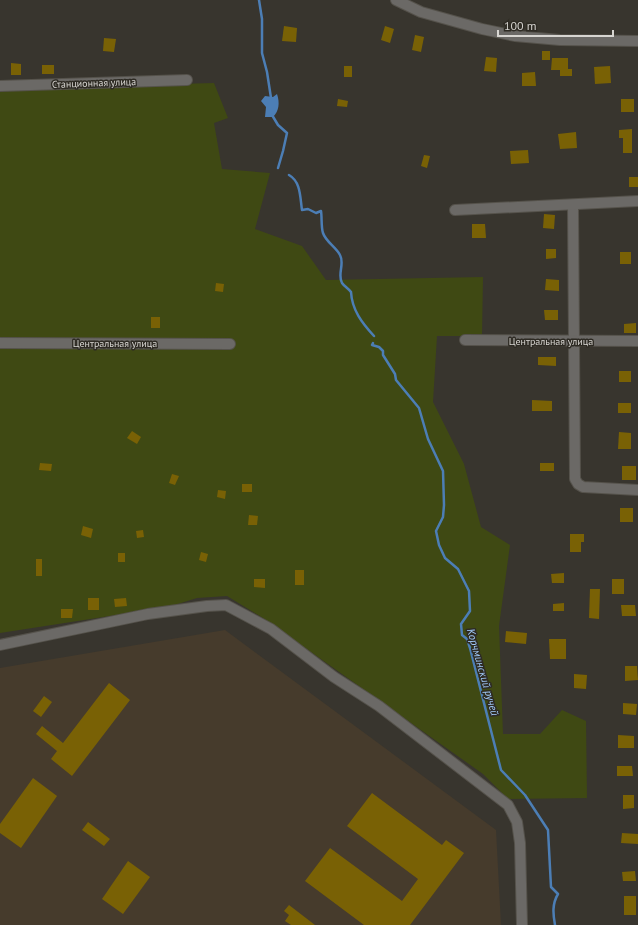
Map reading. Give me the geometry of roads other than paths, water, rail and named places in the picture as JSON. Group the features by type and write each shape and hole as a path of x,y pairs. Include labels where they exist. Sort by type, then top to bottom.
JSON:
{"street":[{"path":"396,0 421,12 482,30 516,36 560,40 638,41"},
{"name":"Станционная улица","path":"0,86 187,80"},
{"path":"455,210 638,201"},
{"path":"573,204 575,479 578,484 583,487 638,490"},
{"name":"Центральная улица","path":"465,340 638,341"},
{"name":"Центральная улица","path":"0,343 230,344"},
{"path":"0,645 148,614 207,606 226,605 272,629 334,677 379,706 508,805 517,822 520,843 522,925"}],"water":[{"path":"277,94 279,104 277,112 273,117 265,117 266,107 261,101 265,96 273,97"}],"waterway":[{"name":"Корчминский ручей","path":"259,0 262,19 262,53 271,98"},
{"name":"Корчминский ручей","path":"272,115 278,125 287,133 278,168"},
{"name":"Корчминский ручей","path":"289,175 298,186 302,210 308,209 316,213 321,211 323,233 341,258 342,262 340,276 342,283 351,292 353,305 358,316 374,336"},
{"name":"Корчминский ручей","path":"373,343 372,345 379,347 383,351 383,355 395,374 396,380 419,408 428,439 443,471 443,517 436,531 439,545 445,558 458,569 469,591 470,611 461,624 462,635 467,639 470,648 501,770 525,795 548,830 551,887 558,894 554,909 555,925"}]}
